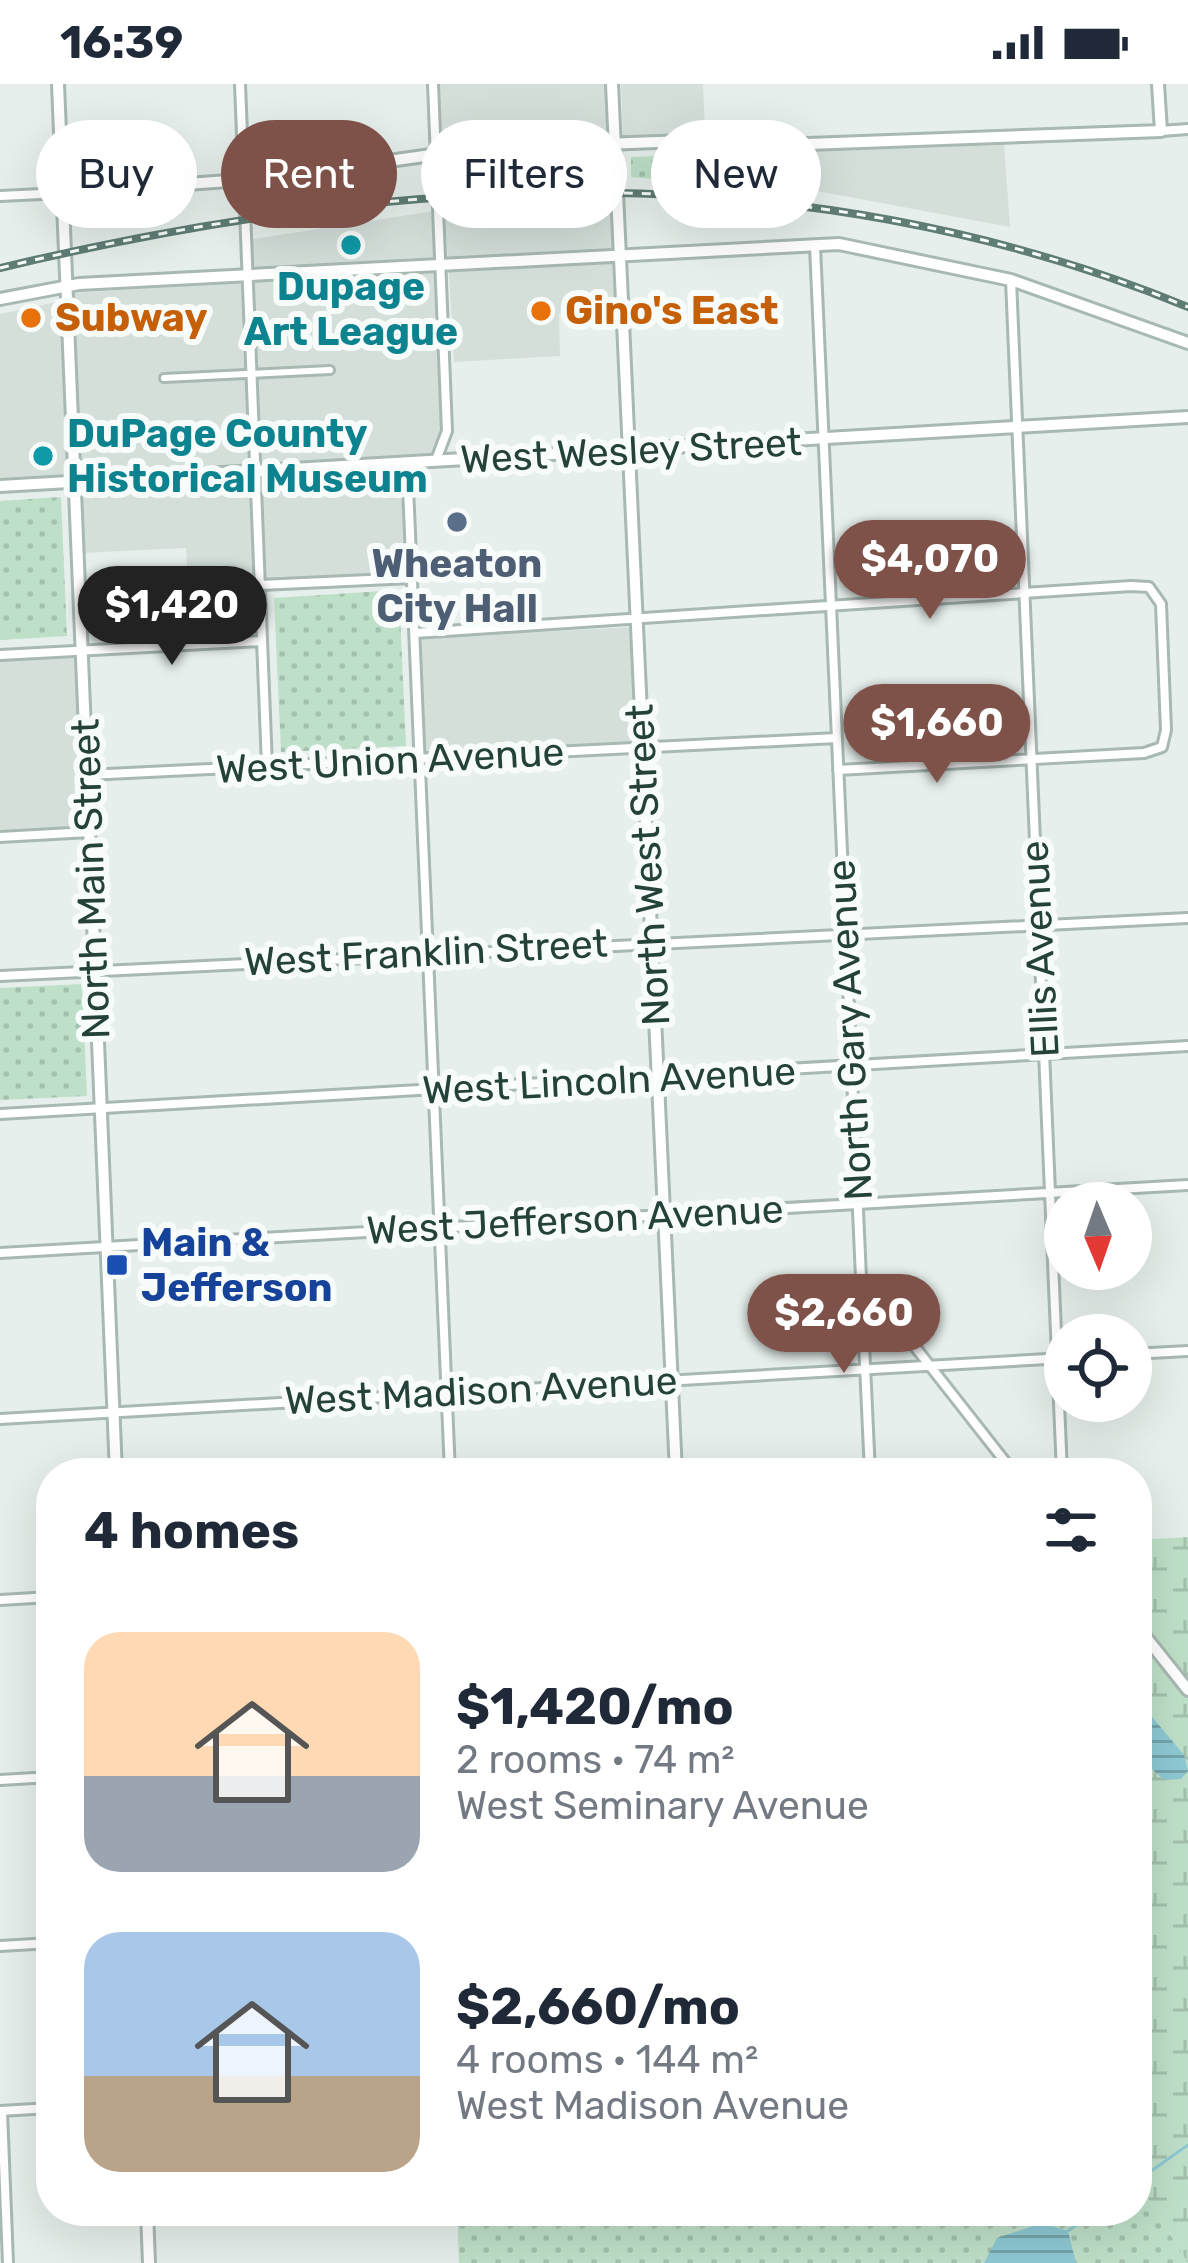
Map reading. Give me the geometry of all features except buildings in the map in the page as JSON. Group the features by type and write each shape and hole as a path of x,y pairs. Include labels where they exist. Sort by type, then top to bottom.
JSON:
{"street":[{"name":"North Main Street","path":"58,84 59,120"},
{"path":"239,84 240,120"},
{"path":"433,84 435,120"},
{"name":"North West Street","path":"612,84 614,120"},
{"path":"1158,84 1160,130"},
{"path":"627,144 808,144 1188,130"},
{"path":"0,196 36,194"},
{"name":"North Main Street","path":"64,228 115,1458"},
{"path":"244,228 267,766"},
{"path":"436,462 447,431 439,228"},
{"name":"North West Street","path":"619,228 675,1458"},
{"path":"0,299 66,286 856,245 1011,280 1188,343"},
{"name":"North Gary Avenue","path":"814,246 869,1458"},
{"name":"Ellis Avenue","path":"1011,280 1051,1182"},
{"path":"164,378 330,370"},
{"name":"West Wesley Street","path":"0,486 1188,417"},
{"path":"407,463 449,1458"},
{"path":"260,585 412,578"},
{"path":"415,633 1149,587 1161,604 1166,730 1162,747 1144,753 838,770"},
{"path":"0,656 262,641"},
{"name":"West Union Avenue","path":"87,775 837,738"},
{"path":"0,837 89,832"},
{"name":"West Franklin Street","path":"0,976 1039,921 1188,918"},
{"name":"West Lincoln Avenue","path":"0,1114 1188,1046"},
{"name":"West Jefferson Avenue","path":"1152,1187 1188,1185"},
{"name":"West Jefferson Avenue","path":"0,1252 1044,1193"},
{"path":"861,1278 1002,1458"},
{"path":"1152,1353 1188,1351"},
{"name":"West Madison Avenue","path":"0,1419 1044,1359"},
{"name":"Ellis Avenue","path":"1062,1422 1062,1458"},
{"path":"0,1600 36,1598"},
{"path":"1152,1645 1188,1690"},
{"path":"0,1780 36,1778"},
{"path":"0,1946 36,1944"},
{"path":"8,2263 1,2111 36,2109"},
{"path":"148,2226 149,2263"}],"shaded area":[{"path":"439,84 606,84 607,120 441,120"},
{"path":"621,84 703,84 704,120 651,120 651,136 627,137 627,120 622,120"},
{"path":"1004,144 1010,227 821,192 821,151"},
{"path":"421,213 421,228 435,228 436,263 249,273 248,240 325,228 397,228 397,217"},
{"path":"446,228 614,228 615,256 448,263"},
{"path":"616,262 618,309 559,314 560,356 454,362 449,272"},
{"path":"438,271 443,430 433,458 79,478 72,293"},
{"path":"61,301 71,478 0,482 0,314"},
{"path":"405,467 410,572 266,580 261,474"},
{"path":"254,477 257,637 191,641 186,548 82,553 79,486"},
{"path":"634,627 640,746 424,755 419,638"},
{"path":"78,654 86,828 0,833 0,659"}],"green space":[{"path":"651,156 651,179 631,177 631,157"},
{"path":"61,497 67,636 0,640 0,501"},
{"path":"399,590 406,746 281,752 274,598"},
{"path":"82,984 87,1096 0,1100 0,988"},
{"path":"1188,1537 1188,2263 1152,2204 1152,1539"},
{"path":"1152,2204 1188,2263 459,2263 458,2226 1152,2226"}],"water":[{"path":"1152,1717 1184,1755 1188,1771 1181,1779 1165,1780 1155,1771"},
{"path":"1033,2226 1068,2231 1076,2263 984,2263 997,2238"}],"waterway":[{"path":"1152,2170 1188,2145"},
{"path":"1068,2231 1075,2226"}],"railway":[{"path":"0,268 149,236 299,212 449,197 598,193 748,200 896,221 1043,256 1188,307"}],"place":[{"name":"Dupage Art League","path":"351,245"},
{"name":"Gino's East","path":"541,311"},
{"name":"Subway","path":"31,318"},
{"name":"DuPage County Historical Museum","path":"43,456"},
{"name":"Wheaton City Hall","path":"457,522"},
{"name":"Main & Jefferson","path":"117,1265"}]}
